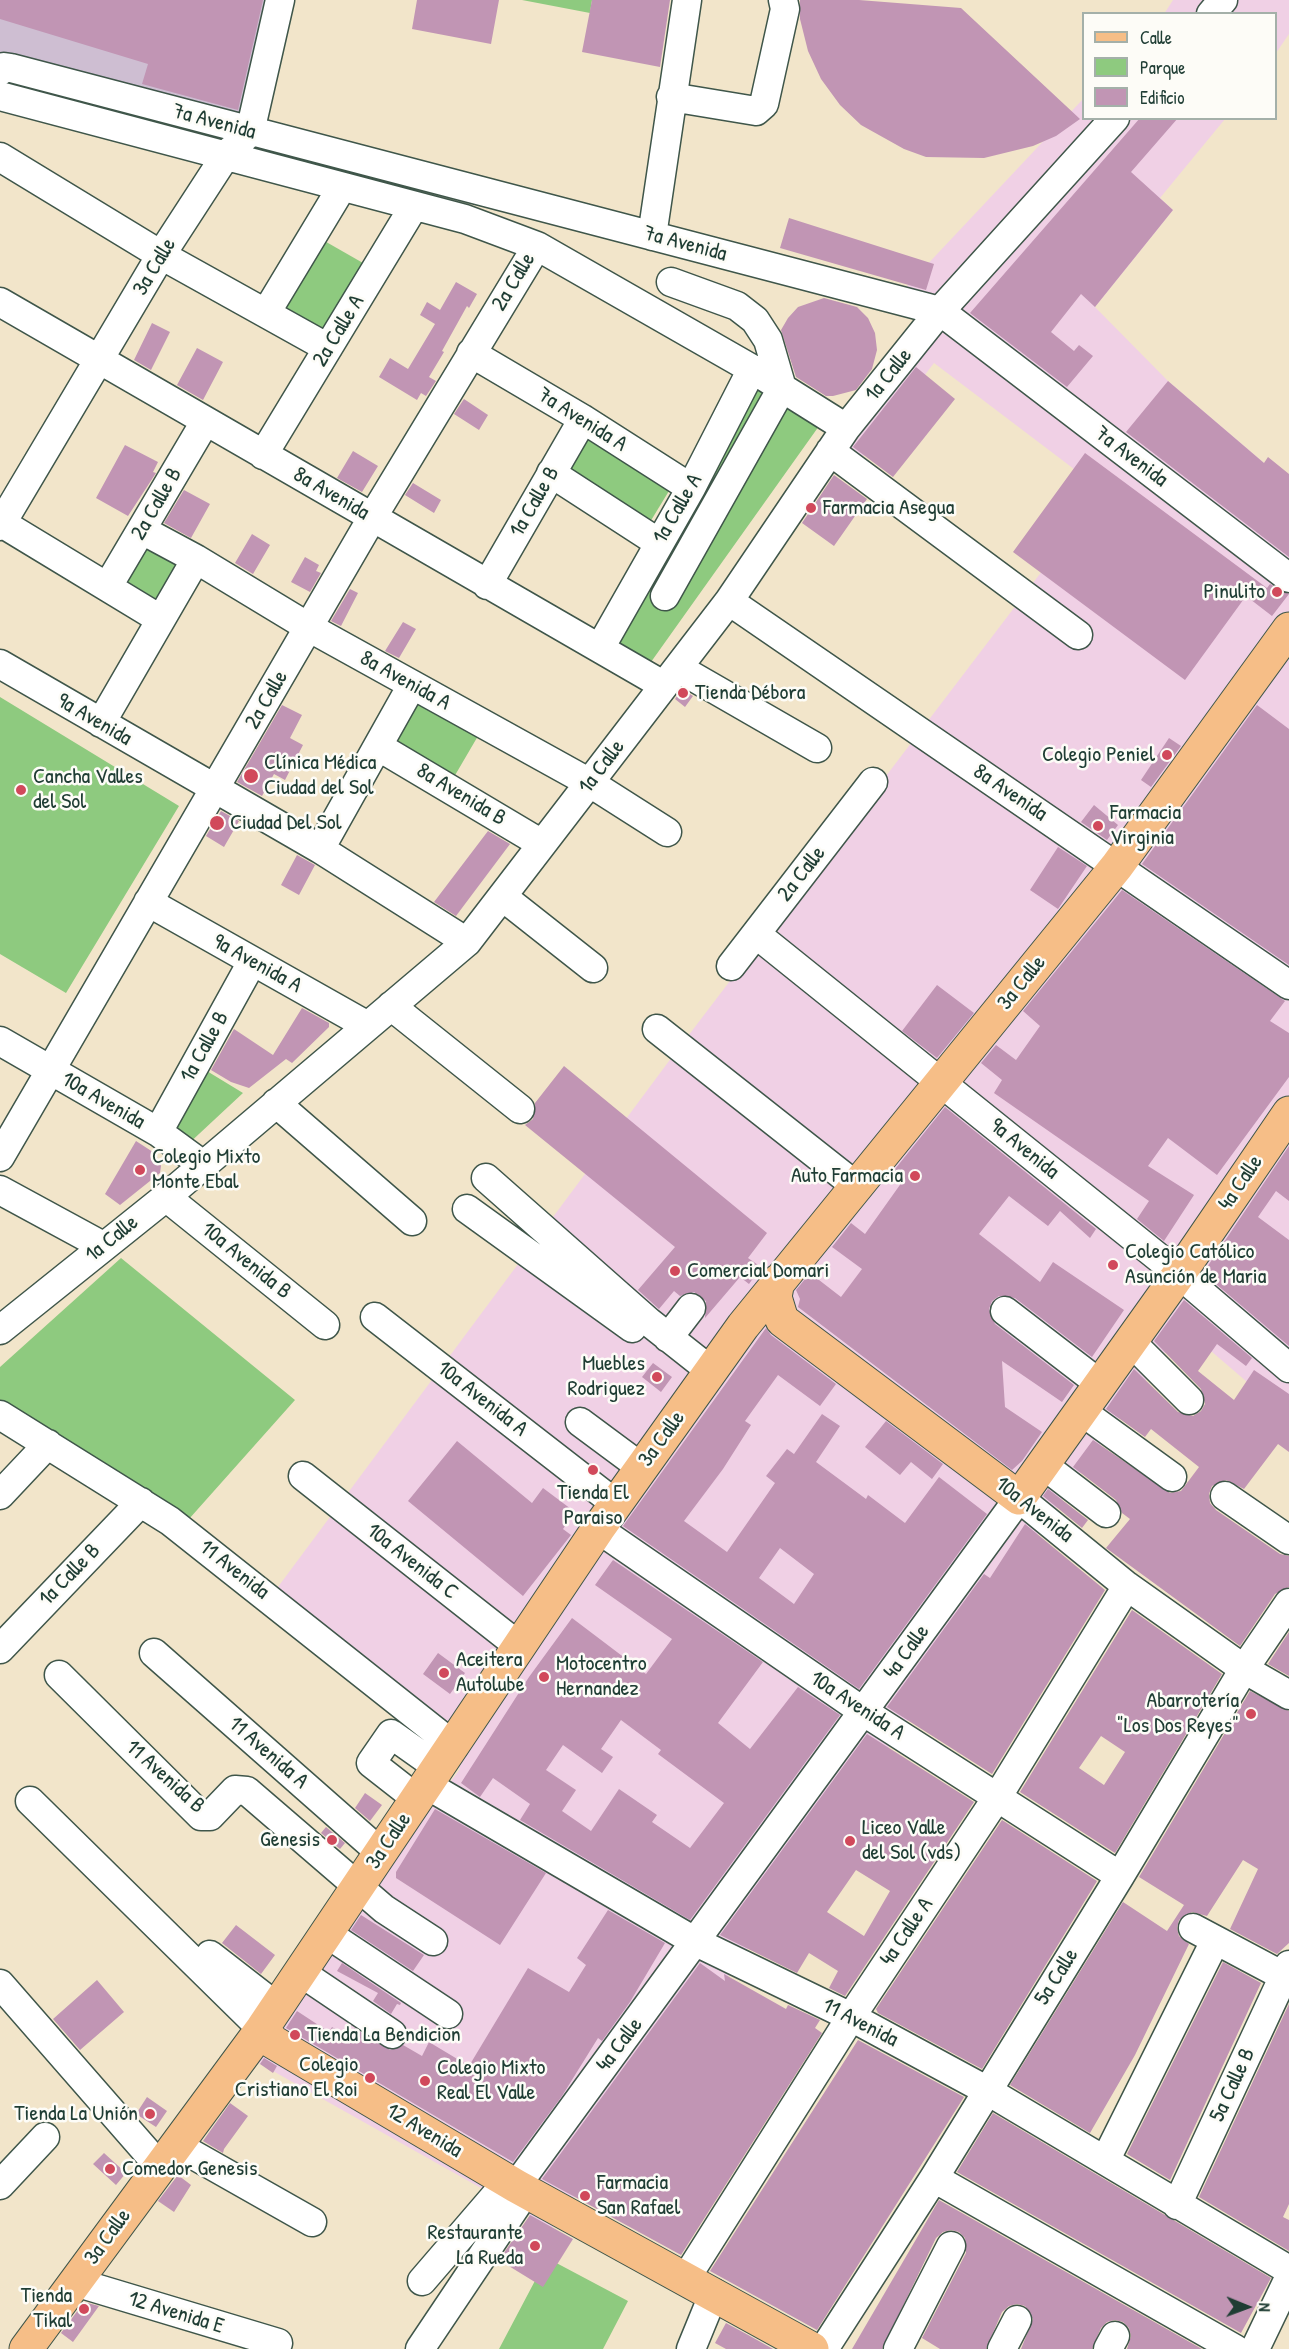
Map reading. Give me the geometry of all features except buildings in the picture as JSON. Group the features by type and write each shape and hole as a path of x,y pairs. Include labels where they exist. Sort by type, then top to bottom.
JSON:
{"main road":[{"name":"3a Calle","path":"26,2349 269,2018 607,1517 743,1326 1117,866 1288,634"},
{"name":"4a Calle","path":"1019,1497 1179,1274 1289,1113"},
{"path":"743,1326 769,1318 782,1320 775,1297 778,1281"},
{"name":"10a Avenida","path":"782,1320 1019,1497"},
{"name":"12 Avenida","path":"269,2018 273,2042 517,2186 812,2349"}],"street":[{"path":"250,132 280,0"},
{"path":"652,236 687,0"},
{"path":"671,97 756,111 764,104 785,9 783,0"},
{"path":"1213,12 1223,0"},
{"name":"7a Avenida","path":"2,69 940,311 1289,578"},
{"name":"7a Avenida","path":"0,96 465,219 537,246 782,388 838,439 1078,635"},
{"name":"1a Calle","path":"0,1329 166,1197 366,1025 467,942 729,601 838,439 940,311 1113,120"},
{"name":"3a Calle","path":"1,523 161,255 226,155 250,132"},
{"path":"0,157 161,255 328,348"},
{"path":"266,313 342,187"},
{"name":"2a Calle A","path":"263,455 414,206"},
{"name":"2a Calle","path":"0,1157 372,518 537,246"},
{"path":"665,596 782,388 768,340 755,320 737,306 670,282"},
{"name":"8a Avenida","path":"0,302 487,585 600,648 670,676 817,748"},
{"name":"7a Avenida A","path":"471,353 583,419 691,488"},
{"name":"1a Calle A","path":"600,648 691,488 752,369"},
{"name":"1a Calle B","path":"487,585 583,419"},
{"name":"2a Calle B","path":"108,586 205,422"},
{"path":"551,473 659,543"},
{"path":"1,523 160,619"},
{"name":"8a Avenida A","path":"142,530 196,559 310,628 590,783 667,832"},
{"path":"101,723 196,559"},
{"name":"8a Avenida","path":"729,601 1289,985"},
{"name":"9a Avenida","path":"0,664 320,849 467,942"},
{"path":"320,849 412,685"},
{"name":"8a Avenida B","path":"379,747 542,844"},
{"name":"2a Calle","path":"731,966 873,782"},
{"path":"503,897 592,968"},
{"name":"9a Avenida A","path":"148,902 366,1025"},
{"name":"9a Avenida","path":"756,934 1179,1274 1289,1368"},
{"name":"1a Calle B","path":"158,1132 252,962"},
{"path":"391,1006 519,1109"},
{"path":"657,1029 856,1186"},
{"name":"10a Avenida","path":"0,1041 158,1132 203,1165"},
{"path":"276,1103 412,1221"},
{"path":"486,1178 708,1375"},
{"path":"0,1190 103,1246"},
{"name":"10a Avenida B","path":"166,1197 325,1325"},
{"path":"467,1209 708,1375"},
{"path":"668,1338 691,1308"},
{"path":"1005,1311 1100,1384"},
{"name":"10a Avenida A","path":"375,1317 607,1517 864,1712 1120,1876"},
{"path":"1131,1341 1189,1400"},
{"path":"1081,1411 1172,1477"},
{"name":"11 Avenida","path":"0,1415 141,1502 219,1558 434,1774 696,1942 851,2017 986,2091 1106,2159 1177,2205 1289,2270"},
{"path":"580,1422 642,1468"},
{"path":"0,1495 48,1444"},
{"path":"1042,1464 1106,1513"},
{"name":"10a Avenida C","path":"303,1476 520,1647"},
{"path":"1225,1496 1289,1540"},
{"name":"10a Avenida","path":"1019,1497 1127,1586 1244,1669 1289,1695"},
{"name":"4a Calle","path":"420,2349 517,2186 1019,1497"},
{"name":"1a Calle B","path":"0,1649 141,1502"},
{"name":"4a Calle A","path":"686,2278 851,2017 998,1796 1127,1586"},
{"name":"5a Calle","path":"824,2349 934,2178 1244,1669 1289,1603"},
{"name":"11 Avenida A","path":"154,1653 381,1853"},
{"name":"11 Avenida B","path":"59,1675 201,1816 210,1816 235,1790 247,1791 358,1887"},
{"name":"12 Avenida","path":"30,1801 269,2018"},
{"path":"358,1887 384,1909 434,1941"},
{"path":"326,1933 448,2014"},
{"path":"1106,2159 1204,1934 1287,1974"},
{"path":"191,1940 269,2018"},
{"path":"300,1972 392,2034"},
{"name":"5a Calle B","path":"1177,2205 1287,1974"},
{"path":"0,1984 168,2156 312,2222"},
{"path":"0,2185 45,2137"},
{"path":"934,2178 1235,2349"},
{"path":"422,2281 517,2186"},
{"path":"898,2349 951,2246"},
{"path":"1255,2349 1289,2278"},
{"name":"12 Avenida E","path":"75,2282 278,2343"},
{"path":"692,2349 714,2293"},
{"path":"1002,2349 1017,2320"}],"shaded area":[{"path":"0,0 269,0 245,121 0,52"},
{"path":"1173,0 1289,0 1289,34 1277,52 1277,12 1165,12"},
{"path":"1082,100 1082,120 1224,120 1160,198 1173,210 1095,307 1168,381 1264,463 1247,485 1289,519 1289,1418 1183,1327 552,2228 248,2057 460,1769 266,1603 669,1061 1103,491 934,363 860,460 832,442 935,313 891,303"}],"green space":[{"path":"522,0 592,0 590,13"},
{"path":"314,235 363,263 324,331 275,303"},
{"path":"758,380 824,419 651,662 605,638"},
{"path":"587,434 672,486 647,527 563,475"},
{"path":"136,530 184,558 157,604 110,577"},
{"path":"0,697 179,806 66,993 0,954"},
{"path":"417,699 478,736 454,777 393,740"},
{"path":"197,1065 243,1093 185,1147 161,1131"},
{"path":"121,1258 295,1400 189,1519 0,1402 0,1367"},
{"path":"547,2258 628,2301 603,2349 499,2349"}],"place":[{"name":"Farmacia Asegua","path":"811,508"},
{"name":"Pinulito","path":"1277,592"},
{"name":"Tienda Débora","path":"683,693"},
{"name":"Colegio Peniel","path":"1167,755"},
{"name":"Clínica Médica Ciudad del Sol","path":"251,776"},
{"name":"Cancha Valles del Sol","path":"21,790"},
{"name":"Ciudad Del Sol","path":"217,823"},
{"name":"Farmacia Virginia","path":"1098,826"},
{"name":"Colegio Mixto Monte Ebal","path":"140,1170"},
{"name":"Auto Farmacia","path":"915,1176"},
{"name":"Colegio Católico Asunción de Maria","path":"1113,1265"},
{"name":"Comercial Domari","path":"675,1271"},
{"name":"Muebles Rodriguez","path":"657,1377"},
{"name":"Tienda El Paraiso","path":"593,1470"},
{"name":"Aceitera Autolube","path":"444,1673"},
{"name":"Motocentro Hernandez","path":"544,1677"},
{"name":"Abarrotería \"Los Dos Reyes\"","path":"1251,1714"},
{"name":"Genesis","path":"332,1840"},
{"name":"Liceo Valle del Sol (vds)","path":"850,1841"},
{"name":"Tienda La Bendicion","path":"295,2035"},
{"name":"Colegio Cristiano El Roi","path":"370,2078"},
{"name":"Colegio Mixto Real El Valle","path":"425,2081"},
{"name":"Tienda La Unión","path":"150,2114"},
{"name":"Comedor Genesis","path":"110,2169"},
{"name":"Farmacia San Rafael","path":"585,2196"},
{"name":"Restaurante La Rueda","path":"535,2246"},
{"name":"Tienda Tikal","path":"84,2309"}]}
